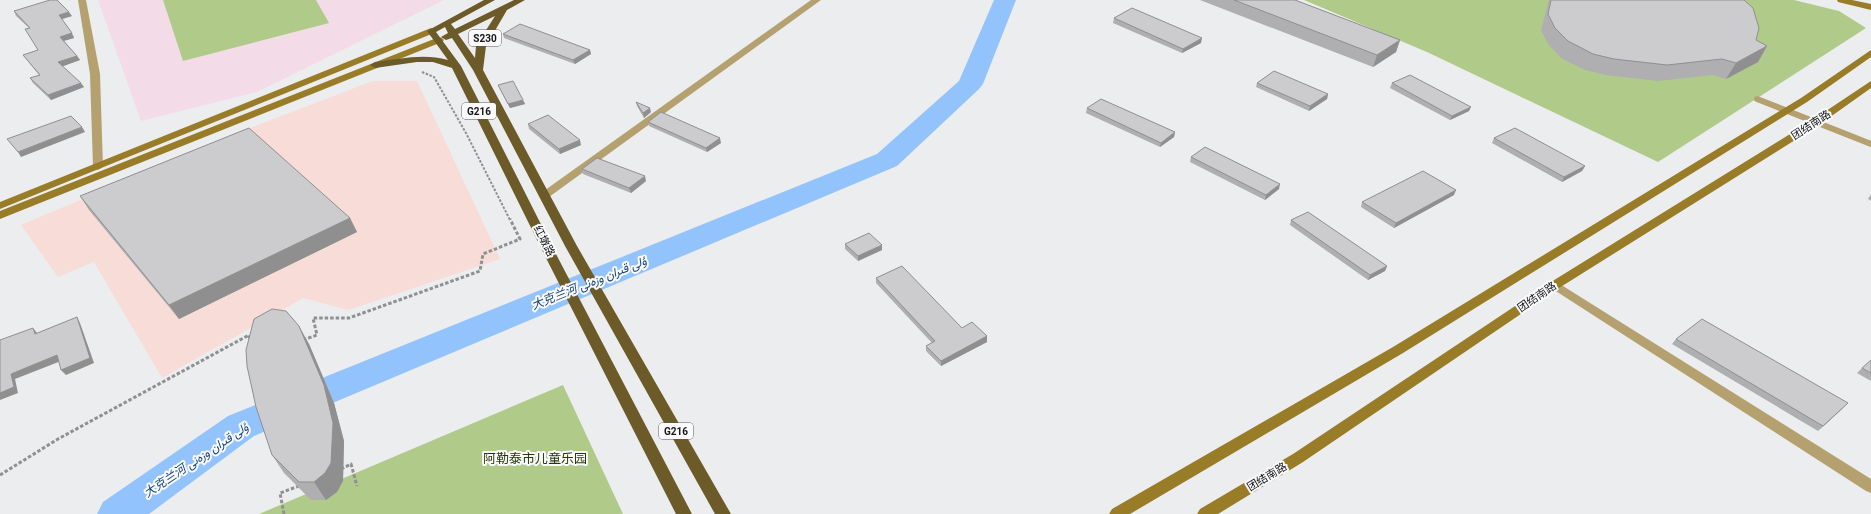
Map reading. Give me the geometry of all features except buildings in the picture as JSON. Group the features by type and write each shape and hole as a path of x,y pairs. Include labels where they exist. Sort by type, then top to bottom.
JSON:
{"highway":[{"path":"431,31 492,0"},
{"path":"439,40 521,0"},
{"name":"S230","path":"478,70 481,46 503,10"},
{"name":"红墩路","path":"446,23 478,70 571,246 723,514"},
{"name":"红墩路","path":"431,31 439,40 456,66 551,256 684,514"},
{"path":"375,65 434,59 456,66"}],"main road":[{"path":"1841,0 1871,8"},
{"path":"0,206 431,31"},
{"path":"0,215 439,40"},
{"path":"1117,514 1398,350 1786,111 1871,53"},
{"name":"团结南路","path":"1205,514 1298,458 1555,285 1815,123 1871,84"}],"street":[{"path":"82,0 95,74 98,167"},
{"path":"545,196 817,0"},
{"path":"1555,285 1871,487"}],"lane":[{"path":"1757,99 1871,144"}],"path":[{"path":"298,342 318,334 313,318 349,318 480,271 483,254 520,239 466,133 434,77 417,69"},
{"path":"0,474 58,439 249,335 251,342"},
{"path":"338,470 351,464 357,486"},
{"path":"284,514 280,493 305,483"}],"shaded area":[{"path":"98,0 444,0 257,92 141,121"},
{"path":"373,81 417,81 500,259 348,310 303,298 162,378 94,262 58,277 21,225 263,123"}],"green space":[{"path":"163,0 316,0 329,23 183,61"},
{"path":"1304,0 1794,0 1839,11 1866,28 1658,162 1427,52"},
{"name":"阿勒泰市儿童乐园","path":"563,385 623,514 259,514"}],"waterway":[{"name":"大克兰河 ۇلى قىران وزەنى","path":"118,514 241,426 887,160 970,84 1005,0"}]}
